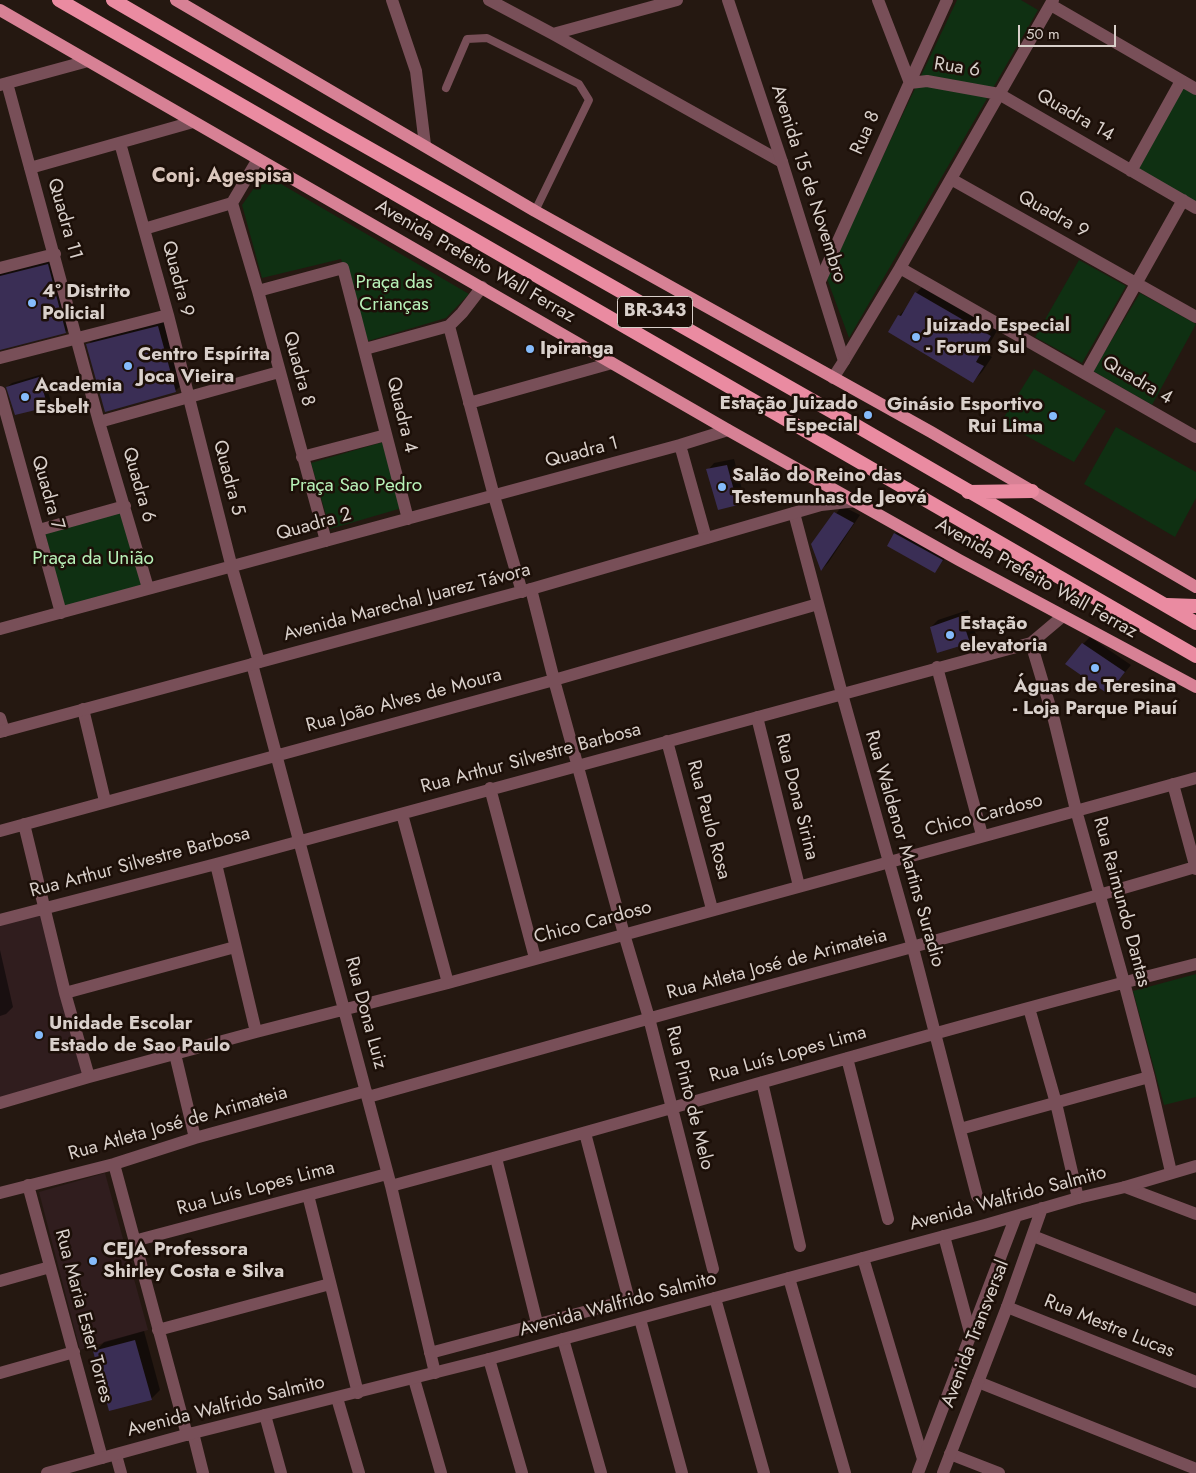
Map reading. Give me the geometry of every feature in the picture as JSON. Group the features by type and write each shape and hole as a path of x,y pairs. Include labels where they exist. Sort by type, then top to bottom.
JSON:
{"highway":[{"name":"Avenida Prefeito Wall Ferraz","path":"59,0 1196,656"},
{"name":"BR-343","path":"113,0 1196,623"},
{"path":"968,492 1032,491"},
{"path":"1164,605 1196,606"}],"main road":[{"path":"176,0 535,211 1032,491 1196,587"},
{"name":"Avenida Prefeito Wall Ferraz","path":"0,10 728,430 959,560 1196,687"}],"street":[{"path":"392,0 417,77 425,145"},
{"path":"489,0 782,162"},
{"path":"553,34 678,0"},
{"name":"Avenida 15 de Novembro","path":"728,0 782,162 844,361"},
{"path":"878,0 910,83"},
{"name":"Rua 8","path":"820,281 947,0"},
{"path":"833,378 900,268 1052,2 1196,89"},
{"path":"3,84 88,61"},
{"name":"Rua 6","path":"910,83 927,81 999,94"},
{"path":"1131,171 1181,81"},
{"name":"Quadra 11","path":"3,84 55,254 99,422"},
{"name":"Quadra 14","path":"999,94 1196,208"},
{"path":"30,168 193,122"},
{"name":"Quadra 9","path":"120,144 168,315 188,398"},
{"path":"144,229 232,203 258,159"},
{"name":"Quadra 9","path":"951,179 1137,284"},
{"path":"900,268 1086,373 1183,200"},
{"name":"Quadra 8","path":"232,203 326,541"},
{"path":"0,268 55,254"},
{"name":"Quadra 4","path":"258,291 342,268 365,349 408,519"},
{"path":"1137,284 1196,317"},
{"path":"365,349 449,326 462,313 482,287"},
{"path":"0,358 168,315"},
{"name":"Rua Pinto de Melo","path":"449,326 494,496 527,591 554,680 649,1018 714,1269"},
{"path":"470,403 612,363"},
{"path":"99,422 279,372"},
{"name":"Quadra 4","path":"1086,373 1196,437"},
{"name":"Quadra 7","path":"0,392 61,612"},
{"name":"Quadra 5","path":"188,398 232,568"},
{"name":"Quadra 6","path":"99,422 148,588"},
{"name":"Quadra 1","path":"494,496 728,430"},
{"path":"302,457 386,435"},
{"path":"0,446 13,442"},
{"path":"680,445 706,538"},
{"path":"821,505 830,486"},
{"name":"Quadra 2","path":"0,629 494,496"},
{"name":"Avenida Marechal Juarez Távora","path":"2,731 527,591 821,505 857,501"},
{"path":"39,530 125,506"},
{"name":"Rua Waldenor Martins Suradio","path":"794,513 936,1033 977,1196"},
{"name":"Rua Dona Luiz","path":"232,568 256,663 276,756 346,1009 435,1373"},
{"name":"Rua João Alves de Moura","path":"0,831 554,680 818,604"},
{"name":"Rua Arthur Silvestre Barbosa","path":"0,920 216,864 402,814 490,788 578,766 1031,643 1063,616"},
{"name":"Rua Raimundo Dantas","path":"1031,643 1054,720 1076,810 1124,982 1171,1172"},
{"path":"937,667 982,835"},
{"path":"83,709 105,801"},
{"name":"Rua Dona Sirina","path":"757,717 799,886"},
{"path":"0,718 2,731"},
{"name":"Rua Paulo Rosa","path":"667,741 712,909"},
{"name":"Chico Cardoso","path":"0,1103 256,1032 448,983 982,835 1196,778"},
{"path":"1173,784 1196,868"},
{"path":"490,788 535,958"},
{"path":"402,814 448,983"},
{"path":"24,824 65,993 90,1077"},
{"path":"216,864 256,1032"},
{"name":"Rua Atleta José de Arimateia","path":"0,1193 114,1164 195,1138 913,948 1196,868"},
{"path":"65,993 235,947"},
{"name":"Rua Luís Lopes Lima","path":"134,1241 308,1195 496,1158 936,1033 1196,964"},
{"path":"1029,1008 1056,1102 1078,1198"},
{"path":"175,1054 195,1138"},
{"path":"847,1058 888,1220"},
{"path":"960,1129 1149,1077"},
{"path":"762,1082 800,1246"},
{"path":"430,1353 629,1300 585,1133"},
{"path":"496,1158 537,1323"},
{"path":"114,1164 158,1330 203,1473"},
{"name":"Avenida Walfrido Salmito","path":"47,1473 80,1468 102,1458 190,1434 358,1393 640,1319 1196,1166"},
{"name":"Rua Maria Ester Torres","path":"28,1185 102,1458"},
{"path":"1125,1187 1196,1214"},
{"path":"308,1195 358,1393"},
{"name":"Avenida Transversal","path":"943,1473 1007,1307 1042,1208"},
{"name":"Avenida Transversal","path":"918,1473 1016,1216"},
{"path":"944,1236 971,1336"},
{"path":"1033,1236 1196,1300"},
{"path":"863,1258 923,1459"},
{"path":"0,1281 50,1267"},
{"path":"789,1278 845,1473"},
{"path":"158,1330 330,1284"},
{"path":"715,1298 764,1473"},
{"name":"Rua Mestre Lucas","path":"1007,1307 1196,1382"},
{"path":"640,1319 682,1473"},
{"path":"564,1339 601,1473"},
{"path":"0,1373 74,1352"},
{"path":"489,1359 522,1473"},
{"path":"414,1378 441,1473"},
{"path":"978,1382 1196,1469"},
{"path":"337,1398 359,1473"},
{"path":"265,1415 281,1473"},
{"path":"950,1454 999,1473"},
{"path":"116,1455 121,1473"}],"lane":[{"path":"446,88 467,39 487,38 579,84 589,100 535,211"}],"shaded area":[{"name":"Unidade Escolar Estado de Sao Paulo","path":"45,908 89,1077 0,1103 0,920"},
{"name":"CEJA Professora Shirley Costa e Silva","path":"105,1173 148,1330 80,1350 39,1192"}],"green space":[{"path":"957,0 1021,0 1038,10 849,338 826,276"},
{"path":"1184,85 1196,92 1196,202 1136,169"},
{"name":"Praça das Crianças","path":"264,174 469,294 446,318 368,341 341,259 262,278 242,205"},
{"path":"1079,260 1126,286 1082,363 1035,337"},
{"path":"1140,293 1196,324 1152,405 1093,371"},
{"name":"Ginásio Esportivo Rui Lima","path":"1034,369 1106,411 1074,462 1001,422"},
{"path":"1116,427 1196,472 1196,498 1175,537 1084,484"},
{"name":"Praça Sao Pedro","path":"383,442 402,508 330,529 311,463"},
{"name":"Praça da União","path":"121,511 142,587 64,608 45,532"},
{"path":"1196,974 1196,1097 1164,1105 1133,991"}],"building":[{"name":"4º Distrito Policial","path":"48,264 66,333 0,350 0,276"},
{"name":"Juizado Especial - Forum Sul","path":"915,292 991,336 976,362 984,366 973,383 888,332 898,315 901,316"},
{"name":"Centro Espírita Joca Vieira","path":"158,326 176,392 105,412 86,344"},
{"name":"Academia Esbelt","path":"39,377 48,407 15,415 6,387"},
{"name":"Salão do Reino das Testemunhas de Jeová","path":"727,465 738,505 718,510 706,469"},
{"path":"834,512 854,523 821,571 811,544"},
{"path":"894,533 943,560 935,573 887,546"},
{"name":"Estação elevatoria","path":"961,616 970,643 937,653 930,627"},
{"name":"Águas de Teresina - Loja Parque Piauí","path":"1082,643 1125,672 1108,694 1065,664"},
{"path":"135,1340 152,1400 109,1411 93,1351"}],"place":[{"name":"4º Distrito Policial","path":"32,303"},
{"name":"Juizado Especial - Forum Sul","path":"916,337"},
{"name":"Ipiranga","path":"530,349"},
{"name":"Centro Espírita Joca Vieira","path":"128,366"},
{"name":"Academia Esbelt","path":"25,397"},
{"name":"Estação Juizado Especial","path":"868,415"},
{"name":"Ginásio Esportivo Rui Lima","path":"1053,416"},
{"name":"Salão do Reino das Testemunhas de Jeová","path":"722,487"},
{"name":"Estação elevatoria","path":"950,635"},
{"name":"Águas de Teresina - Loja Parque Piauí","path":"1095,668"},
{"name":"Unidade Escolar Estado de Sao Paulo","path":"39,1035"},
{"name":"CEJA Professora Shirley Costa e Silva","path":"93,1261"}],"district":[{"name":"Conj. Agespisa","path":"222,177"}]}
